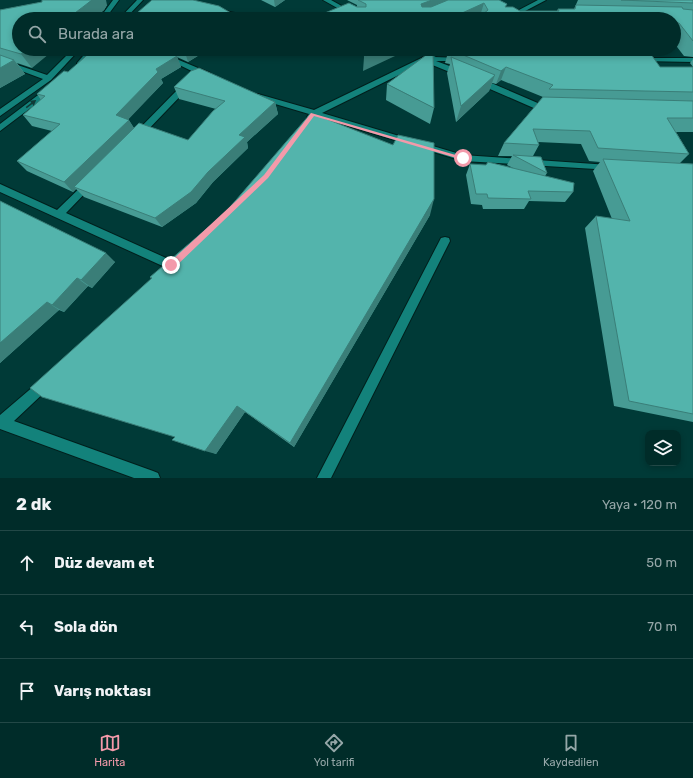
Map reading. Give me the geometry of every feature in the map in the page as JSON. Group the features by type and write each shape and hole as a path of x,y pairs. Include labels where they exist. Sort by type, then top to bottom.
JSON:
{"street":[{"path":"107,12 116,0"},
{"path":"129,12 140,0"},
{"path":"326,0 349,12"},
{"path":"519,12 543,0"},
{"path":"210,10 220,12"},
{"path":"0,113 48,78 70,56"},
{"path":"72,70 86,56"},
{"path":"158,56 172,58 214,78"},
{"path":"304,126 313,114 431,56"},
{"path":"425,59 464,59"},
{"path":"425,59 539,107 555,107"},
{"path":"638,60 693,60"},
{"path":"0,61 48,78"},
{"path":"130,143 200,71"},
{"path":"0,128 56,85"},
{"path":"248,93 313,114 463,158 617,168"},
{"path":"59,214 97,176"},
{"path":"0,188 171,266"},
{"path":"324,478 445,241"},
{"path":"55,374 1,423 153,478"}],"building":[{"path":"42,0 92,0 76,12 12,12 12,51 0,48 0,10 42,2"},
{"path":"152,0 193,0 219,6 229,12 138,12"},
{"path":"358,0 432,0 421,4 422,7 431,7 448,0 499,0 507,4 505,7 513,7 520,11 559,11 558,9 575,9 576,5 682,7 683,9 693,10 693,41 681,26 681,12 486,12 488,10 484,3 464,12 327,12 349,3 357,7 366,7 366,4"},
{"path":"621,0 693,0 693,3"},
{"path":"0,55 14,60 0,68"},
{"path":"86,56 177,56 156,69 158,72 116,115 129,120 64,182 17,161 60,124 23,115 45,96 37,94 64,71 68,72"},
{"path":"425,56 433,56 434,108 387,84"},
{"path":"466,56 652,56 660,67 693,67 693,92 549,89 553,85 506,67 501,71"},
{"path":"451,57 495,75 461,106"},
{"path":"199,68 275,102 239,135 245,137 208,172 191,192 155,218 74,187 139,123 188,140 213,111 225,101 174,87 191,71"},
{"path":"543,97 693,101 693,118 667,118 689,154 598,148 590,131 533,129 539,145 504,143"},
{"path":"311,113 393,145 398,135 434,143 434,199 290,443 237,406 205,451 172,440 175,437 42,397 30,388 152,278 150,277 224,214"},
{"path":"513,155 541,157 547,173"},
{"path":"603,159 693,164 693,414 629,401 596,216 630,221"},
{"path":"488,162 574,183 573,192 528,191 531,199 488,198 487,194 476,194 470,164 486,165"},
{"path":"0,201 106,253 81,280 77,278 52,305 47,302 0,343"}],"route":[{"path":"171,265 266,176 313,114 463,158"}]}
